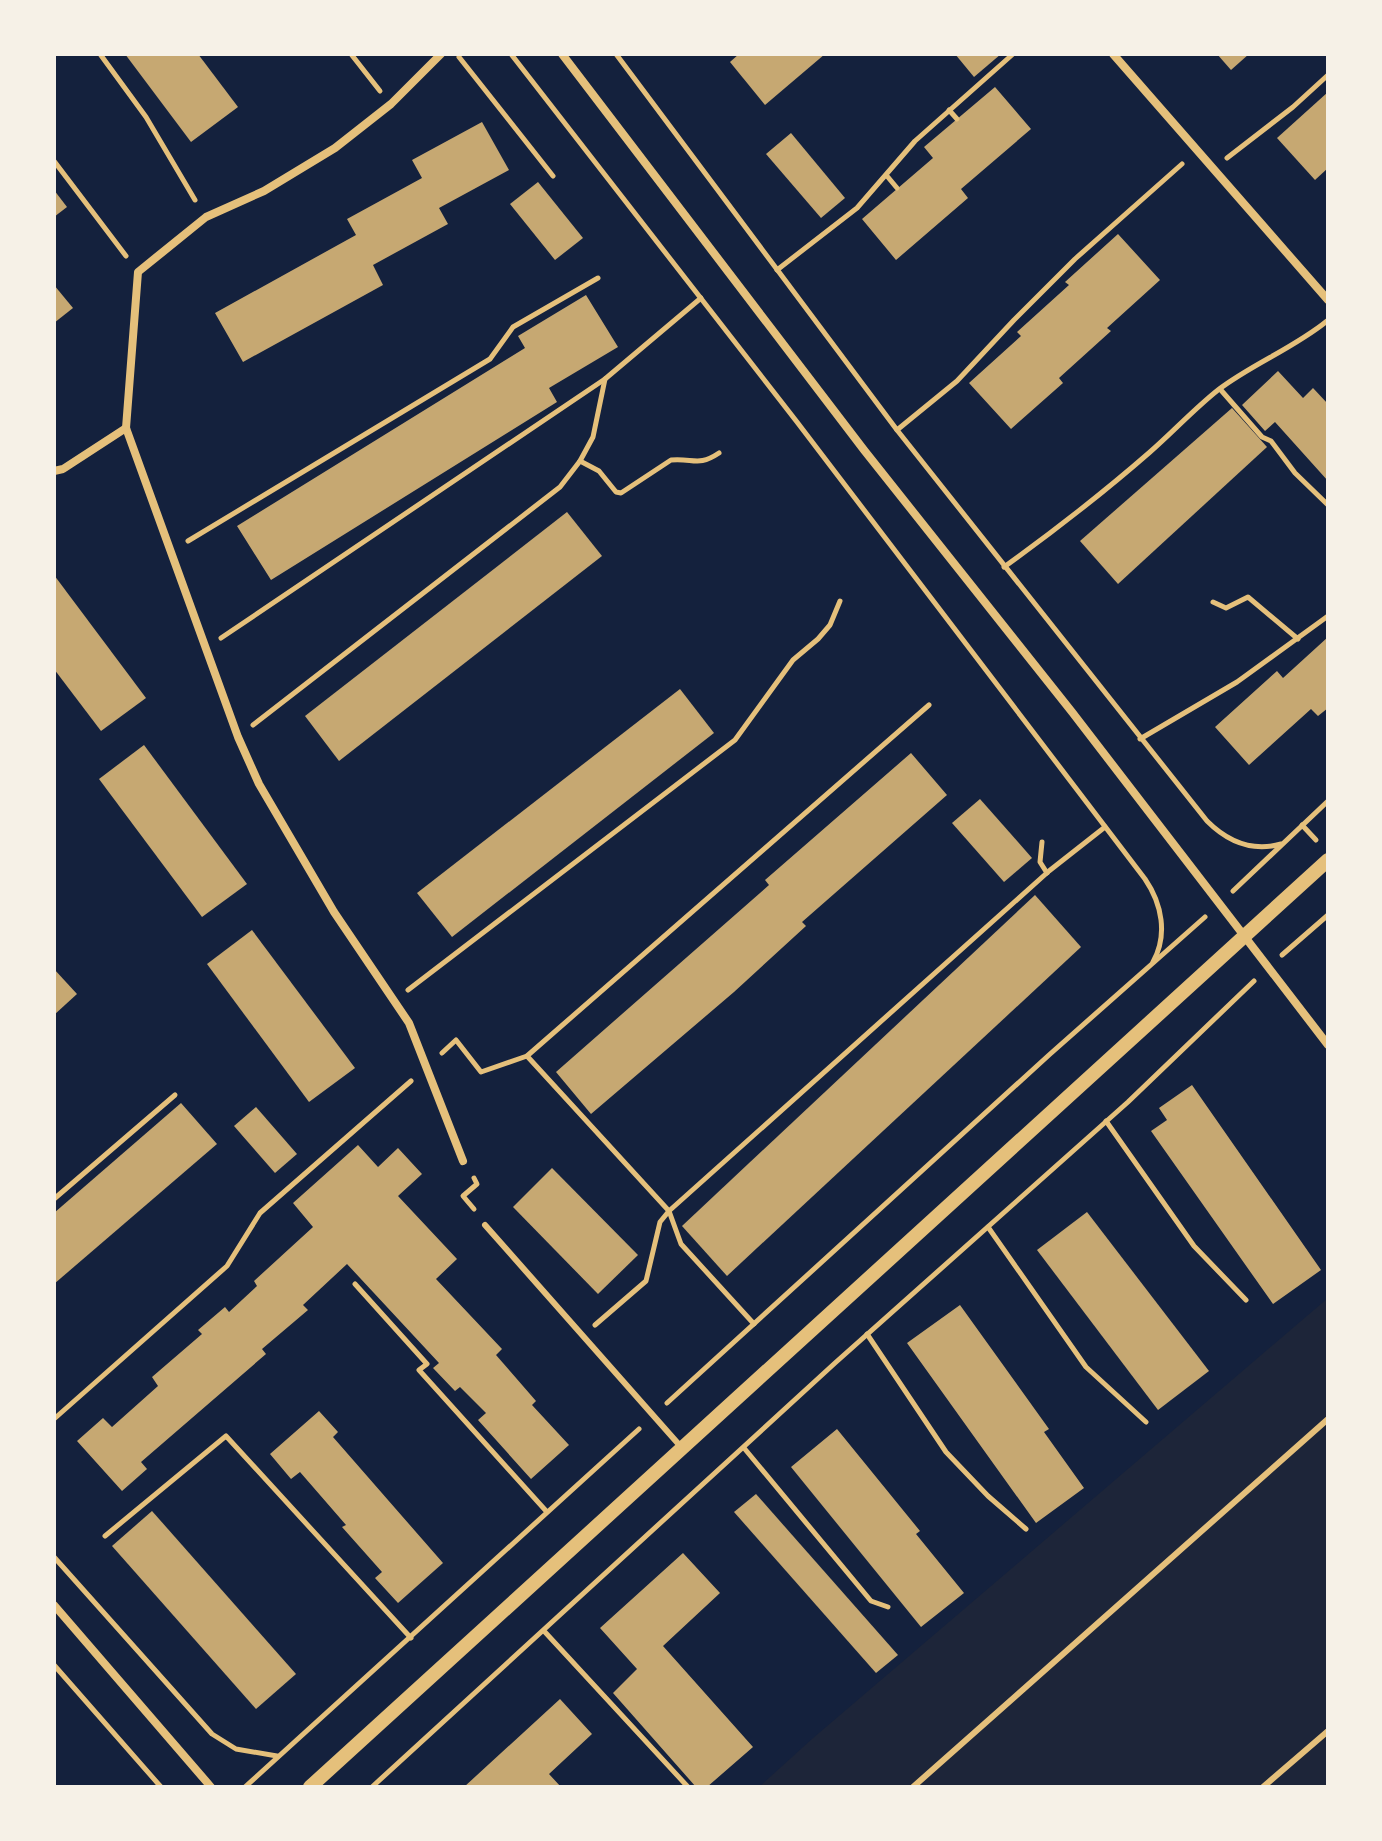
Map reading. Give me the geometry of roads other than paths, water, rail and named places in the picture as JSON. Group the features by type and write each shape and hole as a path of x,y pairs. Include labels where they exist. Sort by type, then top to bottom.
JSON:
{"street":[{"path":"441,54 391,104 323,155 264,191 206,217 138,272 126,428 238,737 259,784 334,912 409,1023 463,1161"},
{"path":"562,54 864,450 1072,712 1328,1045"},
{"path":"1113,54 1328,300"},
{"path":"54,471 63,469 126,428"},
{"path":"310,1787 1328,860"},
{"path":"54,1605 211,1787"}],"lane":[{"path":"485,1225 682,1448"},
{"path":"913,1787 1328,1419"},
{"path":"1263,1787 1328,1731"}]}
